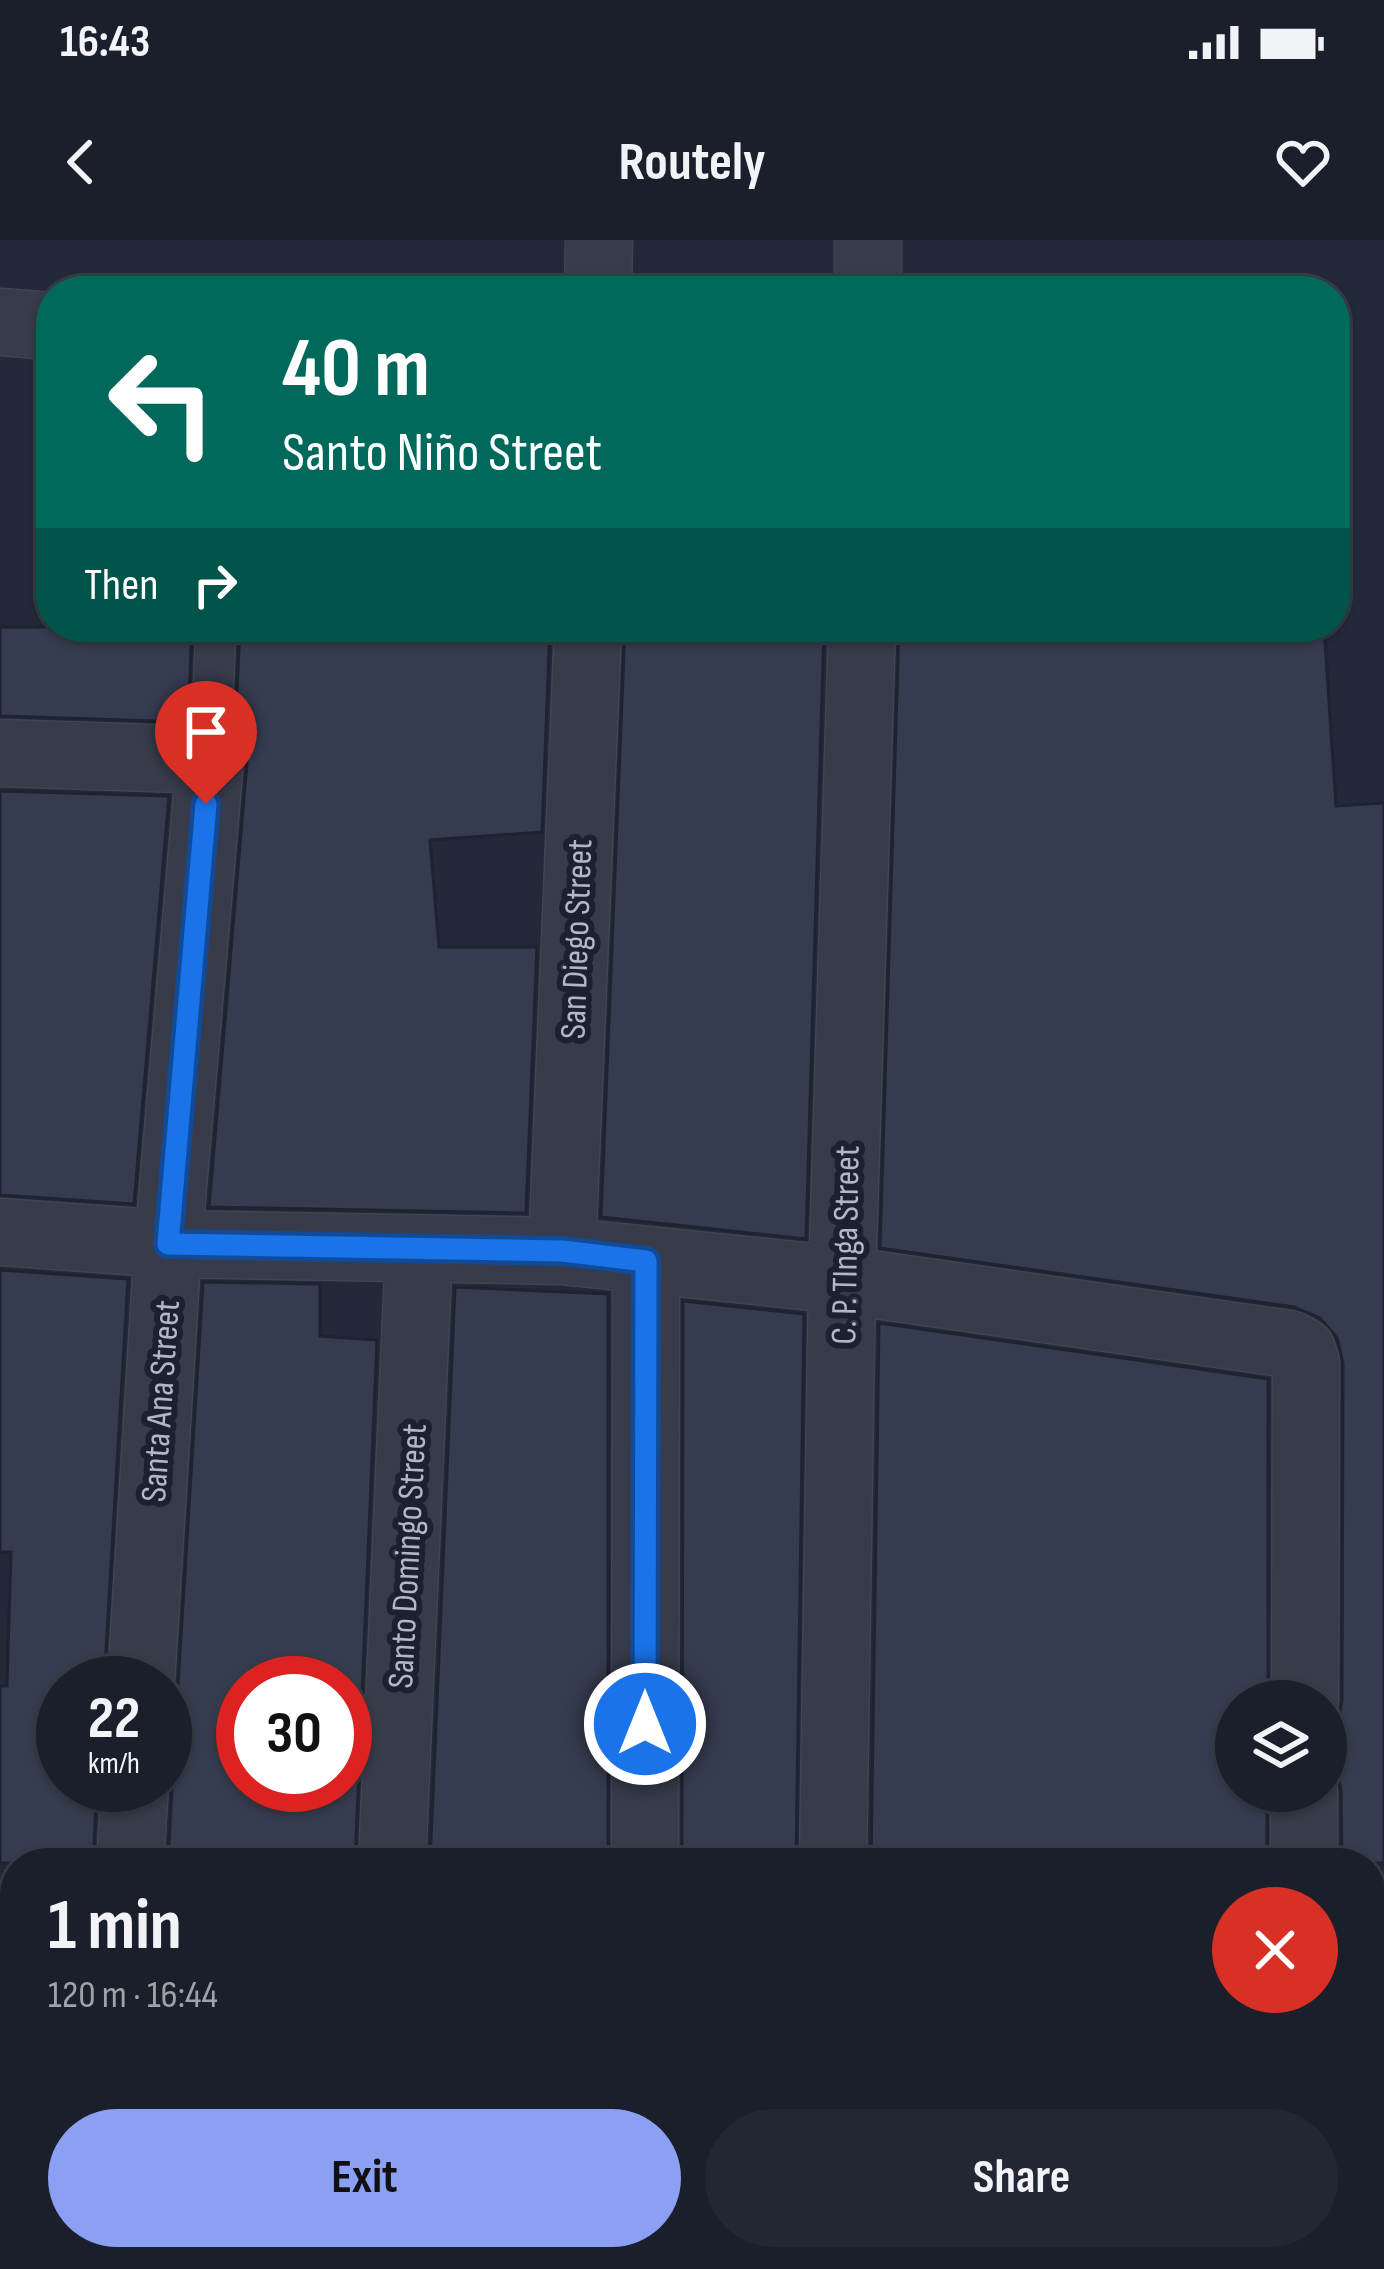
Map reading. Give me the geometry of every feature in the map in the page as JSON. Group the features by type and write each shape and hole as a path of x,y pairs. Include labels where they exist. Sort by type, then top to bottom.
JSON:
{"street":[{"path":"598,240 598,276"},
{"path":"868,240 868,276"},
{"path":"0,322 36,325"},
{"name":"San Diego Street","path":"562,1251 587,642"},
{"name":"C. P. TInga Street","path":"833,1848 842,1280 862,642"},
{"path":"0,753 209,760"},
{"name":"Santa Ana Street","path":"143,1656 168,1244 209,760"},
{"path":"0,1232 168,1244 562,1251 842,1280 1276,1341 1302,1351 1306,1378 1305,1680"},
{"name":"Santo Domingo Street","path":"393,1848 419,1249"},
{"path":"644,1848 646,1261"},
{"path":"131,1848 133,1812"},
{"path":"1304,1812 1304,1848"}],"lane":[{"path":"209,760 215,642"}],"building":[{"path":"0,627 36,627 36,642 191,642 188,722 0,716"},
{"path":"239,642 549,642 542,832 430,840 439,947 537,947 526,1213 209,1207 247,763 244,745 235,734"},
{"path":"624,642 824,642 806,1239 601,1217"},
{"path":"899,642 1325,642 1336,806 1384,803 1384,1848 1342,1848 1341,1812 1347,1812 1347,1680 1342,1680 1343,1363 1337,1338 1320,1318 1294,1307 880,1248"},
{"path":"0,791 169,796 134,1204 0,1195"},
{"path":"0,1270 128,1279 106,1656 36,1656 36,1812 96,1812 94,1848 0,1848 0,1686 7,1686 11,1552 0,1552"},
{"path":"203,1282 320,1284 320,1336 377,1340 364,1656 216,1656 216,1812 357,1812 356,1848 169,1848 171,1812 192,1812 192,1656 180,1656"},
{"path":"455,1287 608,1294 608,1848 431,1848"},
{"path":"683,1301 804,1314 796,1848 682,1848"},
{"path":"879,1323 1268,1379 1268,1680 1215,1680 1215,1812 1267,1812 1267,1848 871,1848"}],"route":[{"path":"206,804 168,1244 562,1251 646,1261 645,1724"}]}
